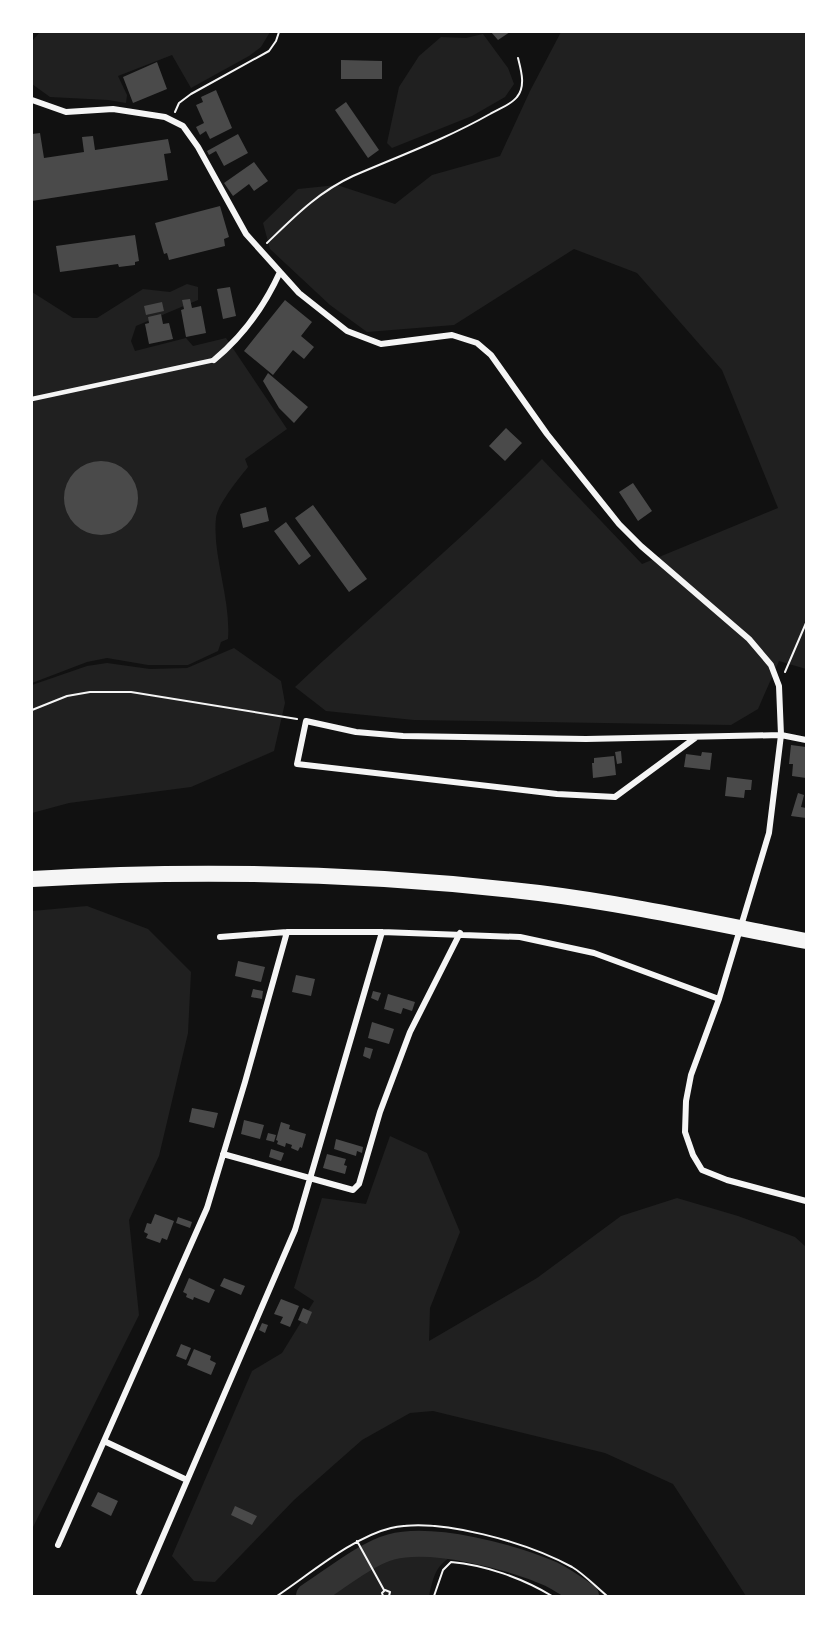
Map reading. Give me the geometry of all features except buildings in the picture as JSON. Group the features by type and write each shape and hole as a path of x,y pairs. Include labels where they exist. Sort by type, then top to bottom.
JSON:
{"highway":[{"path":"32,879 212,873 416,881 540,893 649,910 807,941"}],"street":[{"path":"32,100 66,112 113,109 165,117 183,126 198,147 246,234 299,293 346,331 381,344 452,335 477,343 491,355 547,434 619,524 641,546 749,639 771,665 779,686 781,735 769,833 719,999 691,1075 686,1101 685,1132 693,1155 702,1170 727,1180 807,1201"},
{"path":"214,360 230,347 269,296 280,272"},
{"path":"695,738 615,797 558,794 297,764 306,721 356,732 403,736 586,739 781,735 807,740"},
{"path":"220,937 287,932 382,932 460,933 520,937 594,953 719,999"},
{"path":"58,1545 207,1208 287,932"},
{"path":"139,1592 295,1230 382,932"},
{"path":"224,1154 353,1190 359,1184 380,1112 410,1032 460,933"},
{"path":"104,1441 187,1480"}],"lane":[{"path":"32,399 214,360"}],"path":[{"path":"171,119 179,104 191,94 269,51 279,32"},
{"path":"260,249 307,203 326,191 353,176 462,130 517,98 522,87 518,58"},
{"path":"779,686 807,623"},
{"path":"32,710 68,696 90,692 131,692 306,721"},
{"path":"278,1596 357,1541 391,1528 437,1525 503,1540 544,1554 574,1568 607,1596"},
{"path":"357,1541 384,1590 390,1592 389,1596"},
{"path":"434,1596 442,1570 451,1562 466,1563 530,1583 552,1596"},
{"path":"383,1596 381,1593 384,1590"}],"shaded area":[{"path":"40,32 270,32 261,47 249,56 191,88 172,55 118,76 127,95 126,103 50,97 32,84 32,41"},
{"path":"561,32 806,32 806,669 779,661 758,709 731,725 414,720 326,711 295,687 482,518 542,459 642,564 778,508 722,370 637,273 574,249 454,325 367,332 330,305 270,249 263,223 298,189 337,185 395,204 432,175 500,156"},
{"path":"483,34 508,68 514,84 505,97 472,116 392,148 387,143 399,87 419,56 441,37 466,38"},
{"path":"187,284 198,287 198,300 136,326 131,341 135,351 186,338 193,346 226,338 287,429 245,459 248,467 229,491 217,512 215,532 227,608 228,639 221,642 218,651 188,665 148,665 107,658 87,662 32,683 32,292 73,318 97,318 143,289 170,292"},
{"path":"234,648 281,681 285,703 274,751 191,787 69,803 32,813 32,685 87,666 107,663 150,669 187,668"},
{"path":"87,906 148,929 191,972 188,1033 159,1156 129,1220 139,1315 32,1529 32,911"},
{"path":"390,1136 427,1153 460,1232 430,1308 429,1341 537,1278 621,1216 677,1198 738,1216 795,1237 806,1247 806,1596 746,1596 673,1484 605,1453 433,1411 410,1413 362,1440 294,1500 215,1582 194,1581 172,1556 252,1371 282,1353 314,1301 294,1288 322,1198 366,1204"},
{"path":"412,1553 447,1553 451,1557 438,1569 429,1596 325,1596 376,1565"}],"waterway":[{"path":"309,1596 360,1561 381,1550 408,1544 450,1546 515,1561 551,1574 586,1596"}]}
